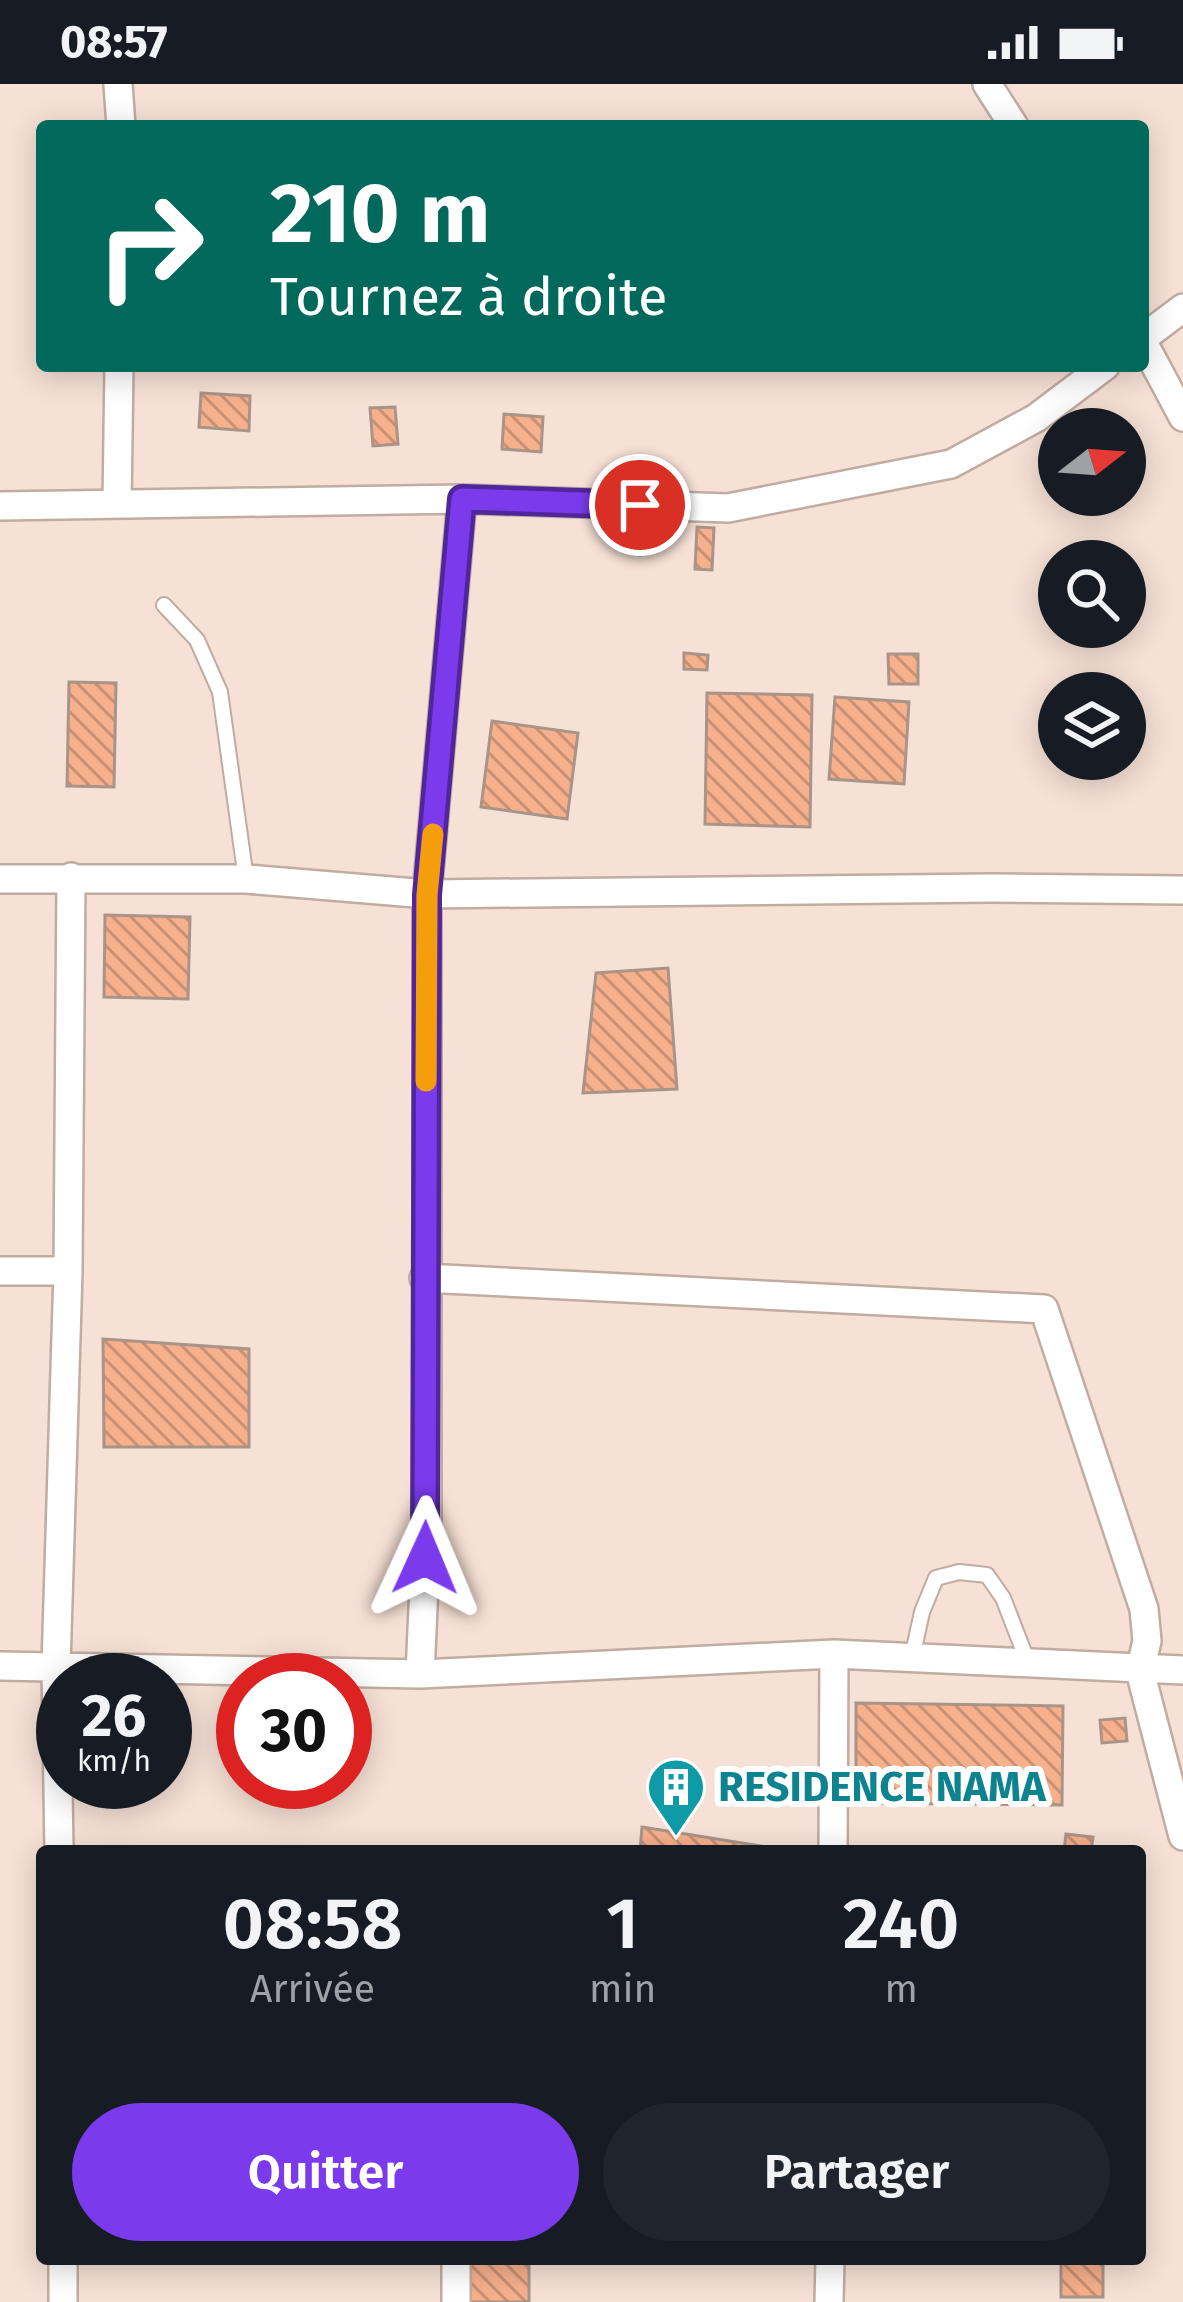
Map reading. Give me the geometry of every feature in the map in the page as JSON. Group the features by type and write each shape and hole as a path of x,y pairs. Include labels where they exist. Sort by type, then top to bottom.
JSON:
{"street":[{"path":"118,84 121,120"},
{"path":"987,84 1009,120"},
{"path":"1149,335 1183,308"},
{"path":"1149,351 1183,416"},
{"path":"117,504 119,372"},
{"path":"0,506 462,499 728,508 951,464 1036,418 1098,372"},
{"path":"420,1674 427,1520 427,895 462,499"},
{"path":"56,1653 68,1271 71,878"},
{"path":"0,879 246,879 427,895 1183,890"},
{"path":"0,1271 68,1271"},
{"path":"424,1278 1044,1310 1144,1609 1147,1641 1140,1671 1183,1836"},
{"path":"192,1670 420,1674 834,1654 1183,1670"},
{"path":"833,1845 834,1654"},
{"path":"0,1666 36,1667"},
{"path":"58,1809 59,1845"},
{"path":"63,2265 63,2302"},
{"path":"456,2302 457,2265"},
{"path":"829,2302 830,2265"}],"lane":[{"path":"164,605 197,640 220,692 246,879"},
{"path":"912,1658 922,1612 936,1579 959,1572 987,1575 1004,1598 1029,1665"}],"building":[{"path":"201,393 250,396 249,431 199,427"},
{"path":"395,407 398,444 373,446 370,408"},
{"path":"504,414 543,417 541,452 502,449"},
{"path":"697,527 714,528 712,570 695,569"},
{"path":"684,653 708,655 707,670 684,669"},
{"path":"888,654 918,654 918,684 889,684"},
{"path":"69,682 116,683 114,787 67,786"},
{"path":"707,693 812,695 810,827 705,824"},
{"path":"835,697 909,702 904,784 829,779"},
{"path":"492,721 578,733 567,819 481,807"},
{"path":"105,915 190,917 188,999 104,997"},
{"path":"668,968 677,1089 583,1093 596,973"},
{"path":"103,1339 249,1349 249,1447 104,1447"},
{"path":"856,1703 1063,1706 1062,1805 856,1803"},
{"path":"1125,1718 1127,1741 1102,1743 1100,1720"},
{"path":"642,1827 754,1845 640,1845"},
{"path":"1066,1834 1093,1837 1092,1845 1065,1845"},
{"path":"468,2265 529,2265 529,2302 467,2302"},
{"path":"1061,2265 1103,2265 1103,2297 1061,2297"}],"slow traffic":[{"path":"426,1081 427,895 433,834"}],"place":[{"name":"RESIDENCE NAMA","path":"676,1838"}],"route":[{"path":"425,1558 427,895 462,499 640,505"}]}
